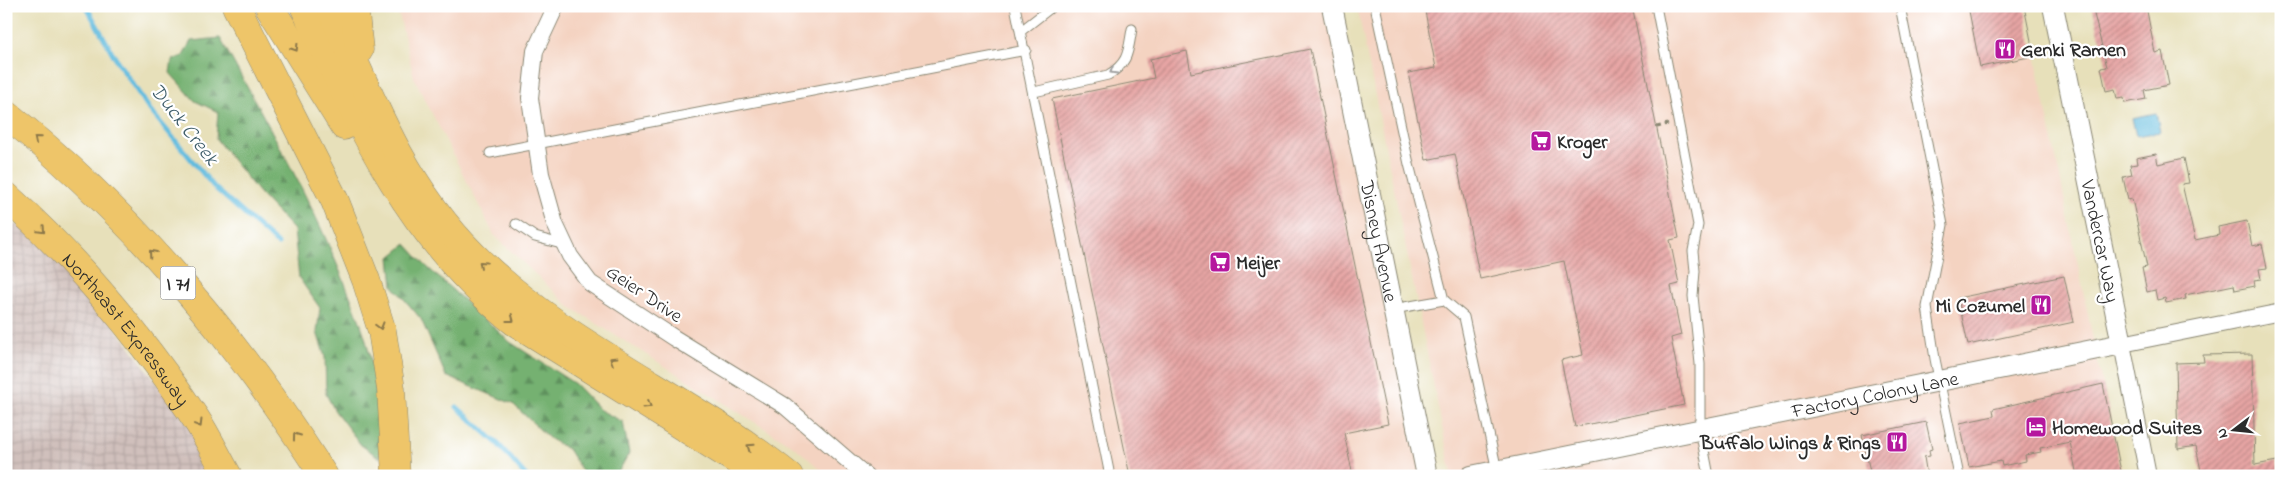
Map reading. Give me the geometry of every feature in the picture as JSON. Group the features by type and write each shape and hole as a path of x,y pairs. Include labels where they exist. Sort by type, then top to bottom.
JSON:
{"highway":[{"path":"221,6 366,280"},
{"path":"236,6 335,201 366,280 382,331 391,389 396,476"},
{"path":"269,6 403,215 451,261 483,296 515,322 759,476"},
{"path":"304,6 359,124 397,189 451,261"},
{"path":"330,6 392,145 422,191 474,256 543,314 744,442 789,476"},
{"path":"354,6 354,21 360,53 376,109"},
{"name":"I 71","path":"6,114 40,141 134,232 221,332 324,476"},
{"name":"Northeast Expressway","path":"6,196 36,223 116,310 197,420 228,476"}],"street":[{"name":"Geier Drive","path":"556,6 535,51 530,98 541,174 555,224 570,256 590,283 674,338 785,406 866,476"},
{"name":"Disney Avenue","path":"1332,6 1427,476"},
{"name":"Vandercar Way","path":"2053,6 2148,476"},
{"name":"Factory Colony Lane","path":"1471,476 2281,312"}],"lane":[{"path":"1015,6 1026,50 1110,476"},
{"path":"1021,31 1053,6"},
{"path":"1375,6 1409,164 1444,300 1464,317 1497,470"},
{"path":"1656,6 1698,225 1693,251 1695,271 1693,296 1700,364 1700,430 1710,476"},
{"path":"1900,6 1943,225 1927,307 1959,476"},
{"path":"1034,92 1108,75 1118,69 1126,60 1132,29"},
{"path":"490,153 1026,50"},
{"path":"516,224 535,237 565,245"},
{"path":"1393,309 1444,300"}],"path":[{"path":"1657,127 1669,124"}],"shaded area":[{"path":"397,6 1332,6 1427,476 828,476 796,448 570,307 494,235 414,78"},
{"path":"1357,6 2025,6 2121,476 1452,476"},
{"path":"36,223 228,476 6,476 6,226"}],"green space":[{"path":"220,38 270,128 316,218 331,249 358,316 367,344 374,378 380,458 361,445 335,411 326,394 325,357 317,332 320,308 299,278 294,230 259,193 216,139 218,112 195,101 170,73 172,60 183,56 191,41"},
{"path":"406,244 425,265 510,342 575,384 600,410 623,422 629,453 616,476 585,476 568,449 550,439 513,404 446,376 421,319 393,286 390,257"}],"water":[{"path":"2156,113 2160,132 2136,136 2132,118"}],"building":[{"name":"Kroger","path":"1424,6 1632,6 1679,238 1670,240 1679,284 1671,286 1681,335 1671,338 1684,405 1575,427 1561,360 1583,355 1564,261 1480,279 1455,154 1426,160 1408,73 1436,68"},
{"path":"1968,6 2024,6 2034,56 1980,67"},
{"path":"2092,6 2146,6 2155,53 2162,51 2169,85 2144,90 2146,99 2125,103 2124,98 2117,99 2115,89 2106,91 2101,68 2107,67"},
{"name":"Meijer","path":"1310,49 1388,424 1344,433 1353,476 1130,476 1052,99 1154,78 1150,59 1187,51 1191,73"},
{"path":"2156,154 2158,164 2184,158 2189,183 2182,184 2195,240 2219,235 2218,227 2247,221 2252,246 2262,244 2267,268 2259,269 2261,279 2254,280 2255,286 2235,290 2234,285 2185,295 2186,299 2166,303 2165,298 2157,300 2155,290 2147,292 2142,268 2147,267 2132,199 2128,200 2123,177 2132,175 2130,165 2137,164 2136,158"},
{"path":"2064,276 2074,322 1968,345 1958,298"},
{"path":"2252,354 2255,465 2277,461 2280,476 2202,476 2196,446 2178,449 2176,363 2204,362 2203,355"},
{"name":"Homewood Suites","path":"2103,384 2122,476 2077,476 2070,442 2040,448 2041,452 2025,455 2026,461 2002,466 2001,461 1969,467 1960,423 1994,416 1993,409"},
{"name":"Buffalo Wings & Rings","path":"1926,422 1932,449 1929,450 1930,456 1924,457 1927,476 1871,476 1862,435"}],"waterway":[{"name":"Duck Creek","path":"86,6 117,61 150,110 215,188 278,244"},
{"name":"Duck Creek","path":"457,407 499,445 526,476"}],"place":[{"name":"Genki Ramen","path":"2005,49"},
{"name":"Kroger","path":"1541,141"},
{"name":"Meijer","path":"1220,262"},
{"name":"Mi Cozumel","path":"2041,305"},
{"name":"Homewood Suites","path":"2036,427"},
{"name":"Buffalo Wings & Rings","path":"1897,442"}]}
